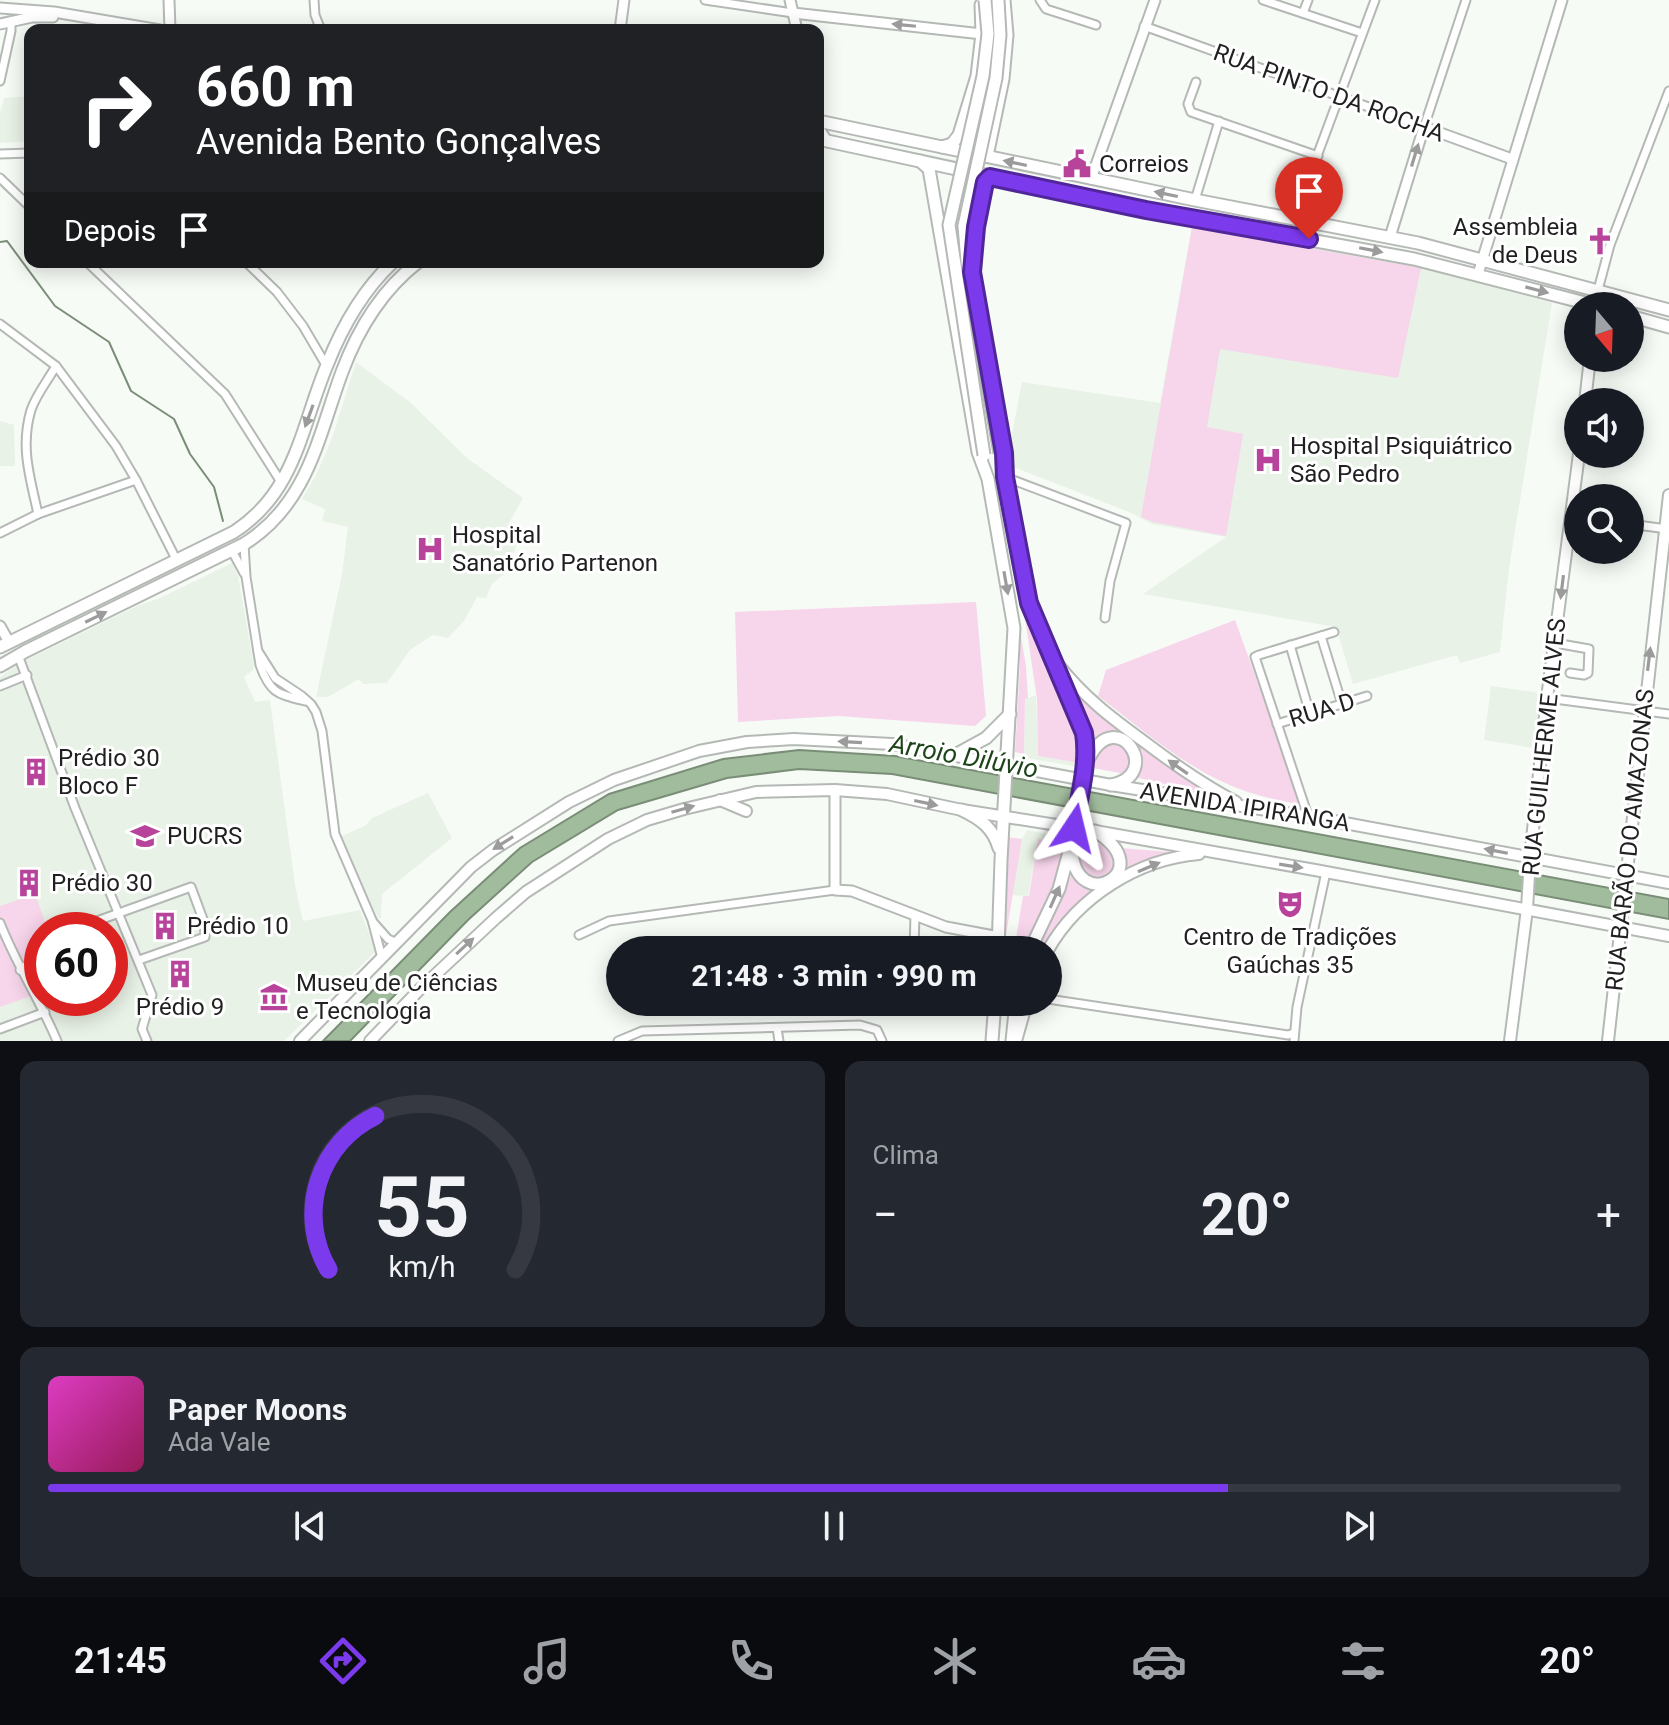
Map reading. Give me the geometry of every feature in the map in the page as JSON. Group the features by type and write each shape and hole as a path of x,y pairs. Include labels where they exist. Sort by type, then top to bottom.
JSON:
{"main road":[{"path":"941,147 952,144 959,135 970,105 977,76 983,0"},
{"path":"983,0 988,34 983,76 949,225 1014,628 999,936"},
{"path":"998,0 1000,35 996,78 964,226 968,273 1029,603 1084,733 1087,747 1072,841 1059,889 1037,936"},
{"path":"987,156 1003,79 1007,35 1004,0"},
{"path":"970,105 979,114 997,111"},
{"path":"824,123 1390,237 1669,310"},
{"path":"824,140 1146,210 1414,259 1564,297"},
{"path":"920,161 929,169 978,452 988,479"},
{"path":"990,177 985,182 976,227 972,272 1004,453 1005,477"},
{"path":"938,225 953,216 965,218 976,227"},
{"path":"4,644 234,532 264,509 282,484 308,421 326,365 350,316 388,268"},
{"path":"0,666 232,551 255,538 280,514 302,484 343,370 365,323 377,304 410,268"},
{"path":"1644,320 1669,327"},
{"name":"RUA BARÃO DO AMAZONAS","path":"1608,1041 1669,495"},
{"name":"RUA GUILHERME ALVES","path":"1510,1041 1528,904 1547,698 1568,564"},
{"path":"1051,655 1075,686 1099,709 1180,769 1244,807"},
{"path":"955,755 986,738 1010,713"},
{"path":"1085,766 1099,742 1113,738 1126,741 1135,752 1135,767 1126,780 1111,785"},
{"name":"AVENIDA IPIRANGA","path":"300,1041 471,867 493,850 569,802 614,780 699,751 735,744 794,739 892,744 955,755 1006,770 1308,816 1530,862 1627,880 1669,883"},
{"name":"AVENIDA IPIRANGA","path":"370,1041 420,989 526,892 608,839 647,820 767,791 835,790 887,794 962,810 1622,921 1669,936"},
{"path":"758,800 767,791"},
{"path":"720,800 746,811"},
{"path":"962,810 978,817 990,829 998,844 1001,860"},
{"path":"1072,841 1072,862 1078,874 1089,883 1110,881 1119,870 1120,856 1108,839 1095,831"},
{"path":"1056,936 1086,902 1119,880 1168,859 1214,853"},
{"path":"992,1041 994,1016"},
{"path":"1014,1041 1015,1016"},
{"path":"1014,1041 1022,1016"}],"street":[{"path":"169,0 170,24"},
{"path":"314,0 319,24"},
{"path":"621,24 624,0"},
{"path":"705,0 982,34"},
{"path":"790,0 796,24"},
{"path":"1040,0 1046,9 1096,25"},
{"path":"1091,179 1155,0"},
{"path":"1263,0 1362,33"},
{"path":"1303,13 1308,0"},
{"path":"1294,218 1375,0"},
{"path":"1390,237 1466,0"},
{"path":"1478,274 1562,0"},
{"path":"0,8 24,4 121,24"},
{"path":"0,8 11,21 0,81"},
{"path":"0,24 32,17 76,17"},
{"name":"RUA PINTO DA ROCHA","path":"1144,26 1512,159"},
{"path":"1196,82 1188,104 1191,112 1318,156"},
{"path":"1598,290 1610,245 1669,91"},
{"path":"1195,200 1219,121"},
{"path":"0,154 24,153"},
{"path":"0,178 24,201"},
{"path":"93,268 225,394 282,484"},
{"path":"252,268 277,292 303,326 326,365"},
{"path":"0,324 56,366 116,446 177,561"},
{"path":"38,514 25,441 32,407 56,366"},
{"path":"1005,477 1126,523 1110,581 1105,618"},
{"path":"0,533 38,514 136,480"},
{"path":"1644,526 1667,529"},
{"path":"244,544 258,651 275,678 313,707 322,731 335,834 372,920 382,958"},
{"path":"232,551 246,577"},
{"path":"0,626 4,644"},
{"path":"1308,816 1255,657 1334,632"},
{"path":"1321,636 1342,704"},
{"path":"1555,643 1589,649 1588,673 1570,673"},
{"path":"1290,645 1310,714"},
{"path":"18,655 117,912"},
{"path":"0,686 27,675"},
{"name":"RUA D","path":"1277,724 1367,696"},
{"path":"1547,698 1669,714"},
{"path":"835,790 835,890"},
{"path":"1062,1001 1294,1037 1297,1007 1326,872"},
{"path":"123,912 191,887 204,922 205,937 139,960"},
{"path":"579,935 609,921 835,890 852,891 946,927 994,936"},
{"path":"914,936 915,915"},
{"path":"372,920 388,939 397,943"},
{"path":"0,923 24,977"},
{"path":"128,936 152,995 142,1029 147,1041"},
{"path":"20,970 24,967"},
{"path":"0,1029 34,1016"},
{"path":"47,1016 57,1041"},
{"path":"618,1041 642,1031 860,1025 877,1030 882,1041"},
{"path":"777,1028 779,1041"}],"shaded area":[{"path":"24,96 24,141 0,143 0,113 4,98"},
{"path":"972,109 992,113 981,159 1066,176 1065,181 982,164 969,220 948,216 958,166 883,151 884,146 959,161"},
{"name":"Hospital Psiquiátrico São Pedro","path":"1192,226 1422,267 1552,303 1509,568 1500,652 1460,663 1457,655 1353,684 1336,627 1143,594 1226,537 1152,524 1011,466 1008,454 1022,382 1160,403"},
{"path":"1192,227 1421,268 1398,378 1220,349 1207,427 1243,434 1226,536 1141,517"},
{"name":"Hospital Sanatório Partenon","path":"356,362 411,403 468,459 523,498 509,523 522,527 508,571 492,584 486,598 477,597 464,621 448,638 433,635 410,650 387,683 363,684 359,679 328,697 316,697 342,574 348,527 322,521 325,509 302,499 331,441"},
{"path":"0,421 14,425 15,466 0,466"},
{"name":"PUCRS","path":"232,563 238,576 254,665 253,670 244,677 255,702 270,700 295,885 303,921 360,910 376,951 284,1041 0,1041 0,677 16,665"},
{"path":"976,602 986,716 975,726 838,716 738,722 735,612"},
{"path":"1023,605 1079,733 1080,763 1038,756 1037,699"},
{"path":"1235,620 1302,805 1252,793 1206,774 1098,696 1106,670"},
{"path":"1019,625 1028,698 1025,699 1024,754 1015,752"},
{"path":"1491,686 1541,693 1534,748 1484,740"},
{"path":"1076,692 1143,747 1214,795 1134,777 1140,760 1112,733 1091,745 1072,694"},
{"path":"1036,695 1038,756 1080,763 1079,767 1027,758 1024,754 1025,699"},
{"path":"1118,742 1128,749 1131,766 1125,774 1093,768 1095,755 1102,746"},
{"name":"Arroio Dilúvio","path":"799,750 895,756 1669,899 1669,919 892,774 799,769 727,778 618,810 532,862 468,920 350,1041 323,1041 450,912 520,848 609,794 723,759"},
{"path":"428,793 452,838 382,894 381,918 378,918 340,837 366,825 372,818"},
{"path":"1027,830 1066,837 1065,844 1038,840 1028,896 1012,895 1022,839"},
{"path":"1006,837 1022,839 1006,935"},
{"path":"1038,839 1065,844 1054,889 1031,936 1016,936 1023,896 1029,896"},
{"path":"1083,841 1109,846 1116,857 1112,874 1096,881 1081,872 1079,861"},
{"path":"1121,848 1172,852 1089,901 1060,936 1042,936 1072,873 1086,887 1097,889 1118,878 1124,868"},
{"path":"35,894 42,912 24,912 24,998 0,1007 0,906"}],"waterway":[{"path":"0,242 7,241 24,264"},
{"path":"27,268 55,306 109,342 131,391 174,419 190,454 214,487 223,521"}],"place":[{"name":"Correios","path":"1077,164"},
{"name":"Assembleia de Deus","path":"1600,241"},
{"name":"Hospital Psiquiátrico São Pedro","path":"1268,460"},
{"name":"Hospital Sanatório Partenon","path":"430,549"},
{"name":"Prédio 30 Bloco F","path":"36,772"},
{"name":"PUCRS","path":"145,836"},
{"name":"Prédio 30","path":"29,883"},
{"name":"Centro de Tradições Gaúchas 35","path":"1290,904"},
{"name":"Prédio 10","path":"165,926"},
{"name":"Prédio 9","path":"180,974"},
{"name":"Museu de Ciências e Tecnologia","path":"274,997"}],"route":[{"path":"1074,828 1087,747 1084,733 1029,603 972,272 976,227 985,182 990,177 1146,210 1309,239"}]}
